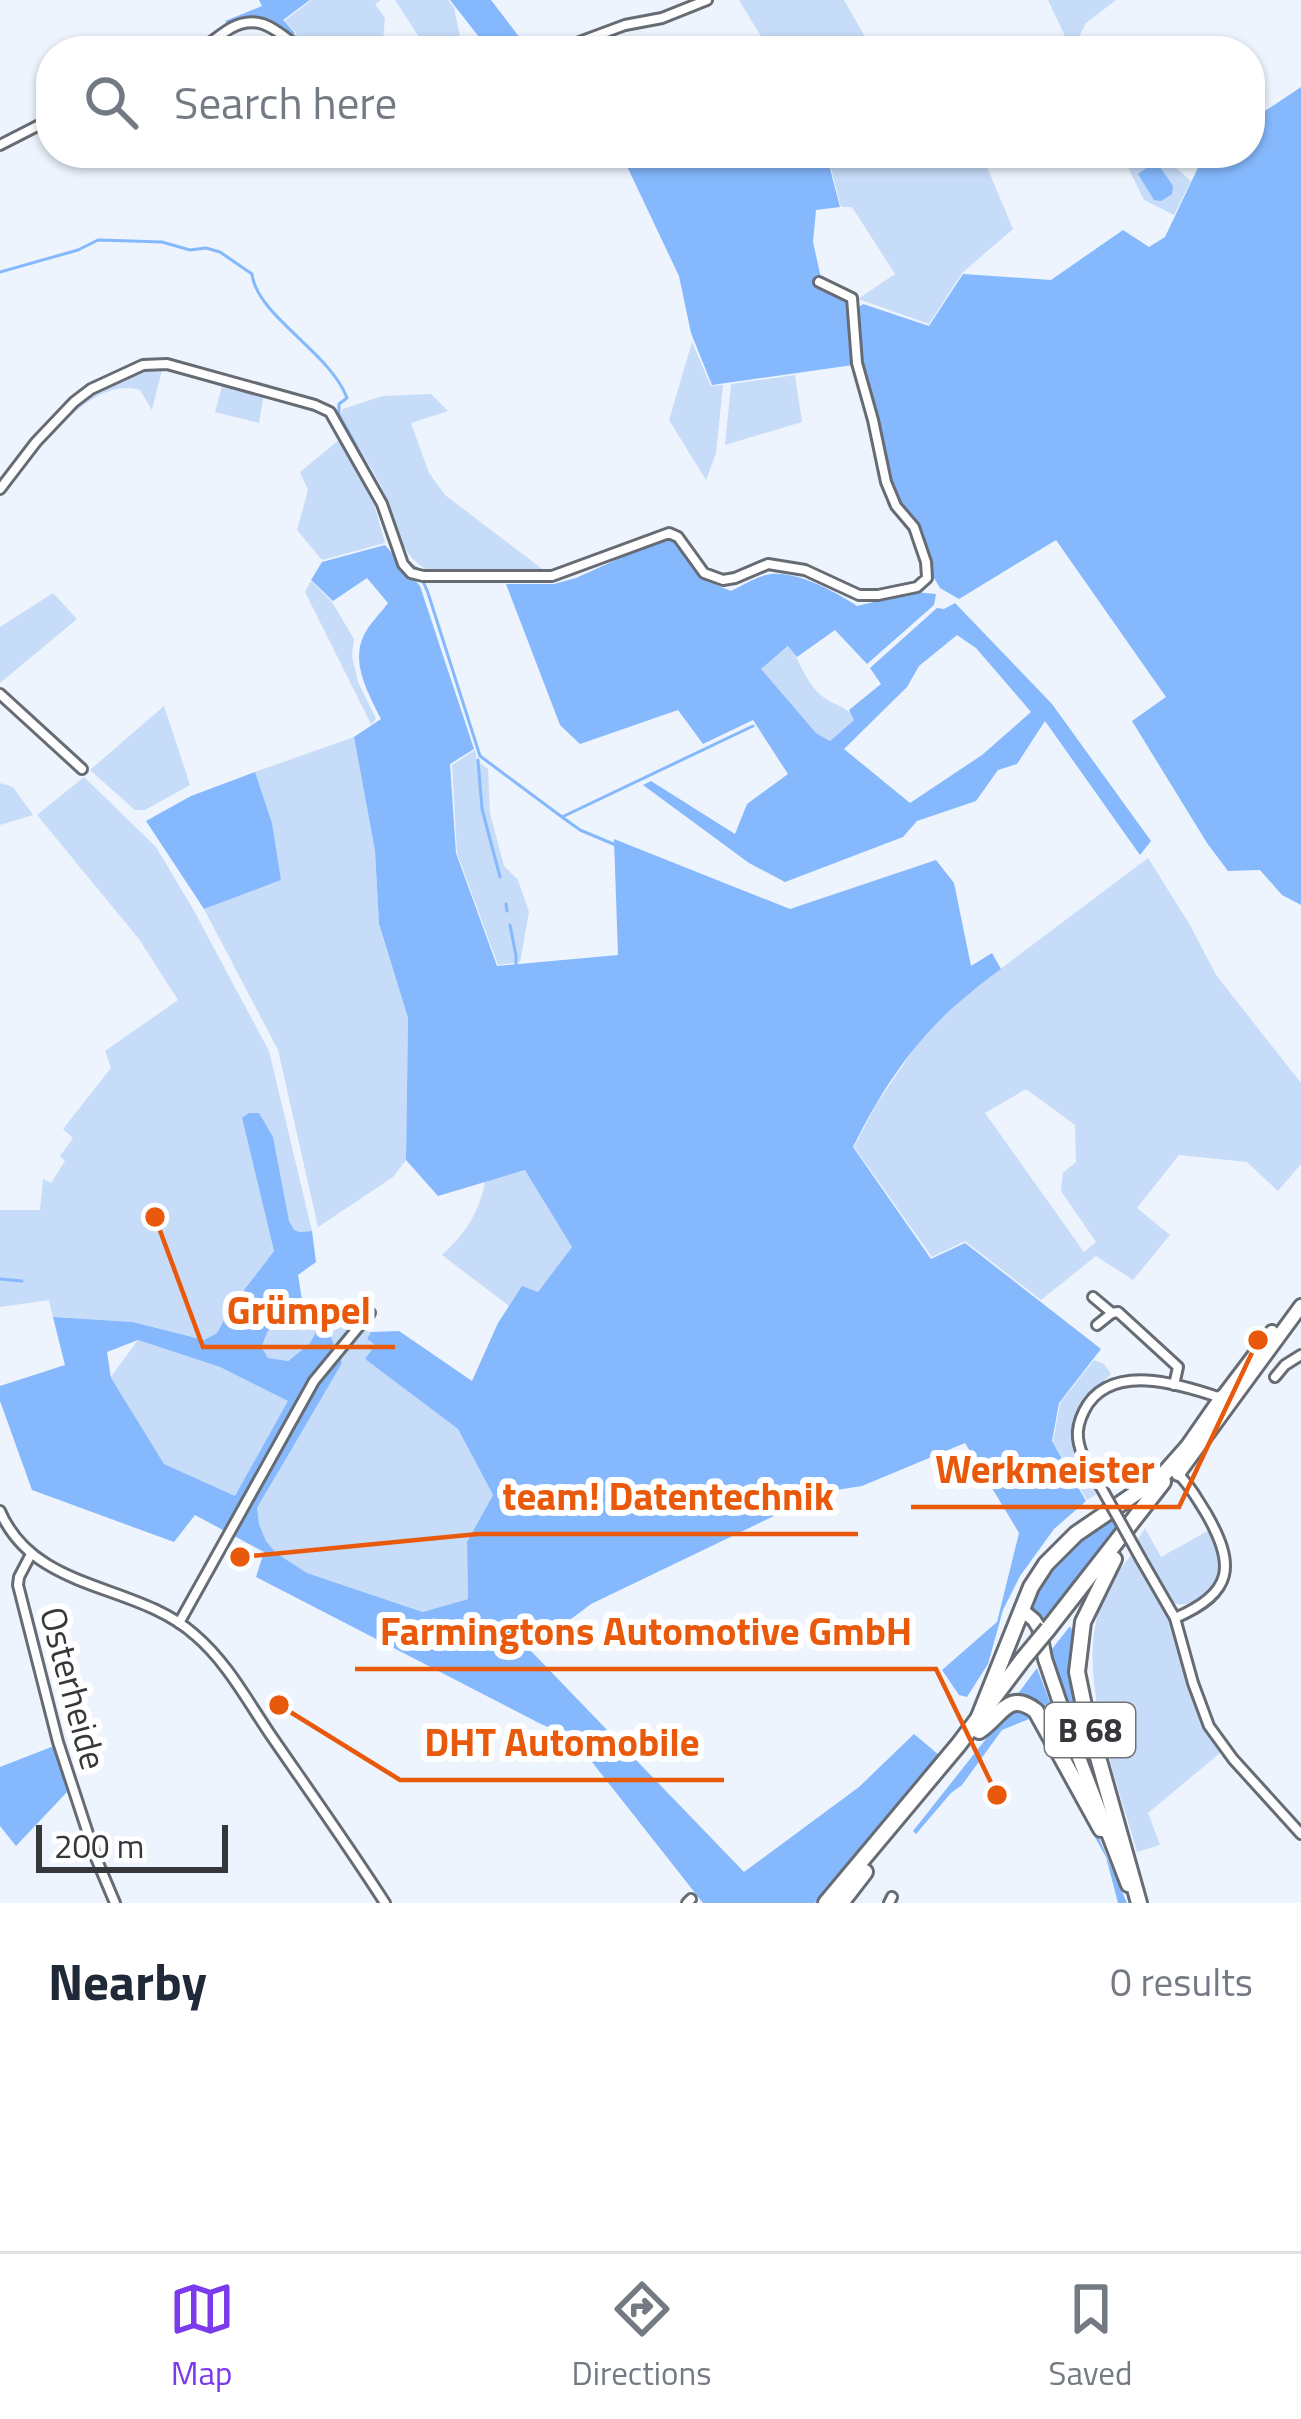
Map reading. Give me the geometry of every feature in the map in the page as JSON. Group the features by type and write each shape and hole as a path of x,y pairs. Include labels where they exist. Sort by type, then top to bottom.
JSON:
{"highway":[{"path":"839,1903 1049,1633 1222,1398"},
{"path":"826,1903 979,1725 1031,1587 1062,1546 1164,1474 1187,1448"},
{"path":"1049,1633 1178,1474"},
{"name":"B 68","path":"1114,1558 1085,1614 1077,1672 1136,1903"},
{"name":"B 68","path":"979,1725 992,1723 1011,1703 1030,1705 1101,1829"}],"main road":[{"path":"1222,1398 1301,1292"},
{"path":"1178,1474 1301,1306"},
{"name":"B 68","path":"1020,1614 1033,1632 1101,1829 1136,1903"},
{"name":"B 68","path":"1020,1614 1039,1628 1076,1750 1136,1903"}],"street":[{"path":"596,36 707,0"},
{"path":"218,36 251,21 262,22 282,36"},
{"path":"0,145 36,127"},
{"path":"0,488 36,442 91,388 142,365 167,364 330,412 382,505 403,564 420,576 552,576 669,533 678,537 704,573 723,580 768,564 805,570 860,595 923,584 926,562 914,527 896,506 886,482 857,363 852,298 819,282"},
{"path":"0,694 82,769"},
{"path":"1094,1297 1112,1313"},
{"path":"1097,1325 1118,1312 1178,1367 1174,1385"},
{"path":"179,1623 314,1381 370,1313"},
{"path":"1275,1377 1301,1355"},
{"path":"1222,1398 1174,1385 1124,1381 1105,1388 1089,1402 1078,1438 1084,1459 1175,1618 1209,1726 1301,1834"},
{"path":"1175,1618 1215,1594 1226,1575 1227,1562 1213,1526 1178,1474"},
{"path":"0,1510 15,1538 31,1554 194,1634 219,1660 386,1903"},
{"name":"Osterheide","path":"31,1554 19,1585 58,1742 115,1903"}],"shaded area":[{"path":"259,0 310,0 283,20 295,33 291,36 262,20 229,25 225,21 262,6"},
{"path":"312,0 381,0 375,4 385,18 383,36 293,36 297,33 284,21"},
{"path":"395,0 448,0 460,36 418,36"},
{"path":"450,0 491,0 519,36 478,36"},
{"path":"739,0 844,0 864,36 761,36"},
{"path":"1048,0 1116,0 1086,23 1080,36 1065,36"},
{"path":"1301,87 1301,905 1282,895 1260,870 1228,871 1207,843 1132,721 1166,697 1056,540 959,599 940,588 930,571 923,572 910,534 888,506 853,365 712,385 691,333 679,276 628,168 830,168 840,207 816,210 813,242 823,287 848,298 854,311 863,304 929,326 963,274 1051,280 1123,230 1149,247 1165,237 1198,168 1265,168 1265,111"},
{"path":"831,168 987,168 1013,229 962,273 929,324 858,299 895,274 852,207 841,207"},
{"path":"1128,168 1176,168 1191,181 1174,215 1144,200"},
{"path":"1146,168 1161,168 1173,186 1172,194 1154,200 1138,174"},
{"path":"692,342 711,386 723,385 716,453 706,480 669,420"},
{"path":"163,366 152,410 140,390 108,392 78,410 26,460 70,413 103,387"},
{"path":"795,375 802,422 725,445 731,384"},
{"path":"223,383 264,394 259,423 215,412"},
{"path":"431,394 448,411 411,423 429,473 445,495 545,571 428,571 405,547 382,489 340,417 343,409 382,396"},
{"path":"339,440 375,507 385,543 322,560 297,530 308,490 300,472"},
{"path":"671,535 706,581 731,591 777,574 814,583 857,606 915,592 936,594 934,605 867,664 835,630 797,657 788,646 761,669 816,733 830,741 854,720 849,710 881,684 870,668 937,608 955,603 1052,704 1151,841 1140,855 1045,721 1017,764 998,770 976,801 917,821 903,837 785,882 749,863 643,785 651,781 735,834 747,804 788,774 753,720 703,744 678,710 580,744 560,725 506,584 554,584","holes":["957,635 976,648 1031,712 982,755 910,803 844,749 907,687 919,666"]},
{"path":"385,545 420,586 474,749 450,764 456,853 497,966 618,955 614,839 790,909 936,860 954,883 971,966 992,953 1001,969 953,1008 915,1048 853,1147 931,1259 965,1243 1101,1349 1059,1403 1052,1441 1086,1501 1054,1529 1020,1576 1003,1610 988,1664 967,1697 959,1695 942,1670 997,1622 1019,1533 965,1443 862,1486 824,1492 591,1604 530,1650 744,1872 859,1787 914,1734 939,1755 815,1903 703,1903 573,1738 256,1577 264,1552 195,1515 174,1542 32,1490 0,1401 0,1386 65,1365 53,1317 133,1322 204,1340 217,1333 274,1251 242,1118 259,1113 273,1137 289,1221 294,1230 312,1231 316,1262 298,1275 302,1300 276,1320 262,1348 268,1358 288,1361 310,1343 323,1319 342,1363 257,1508 266,1541 307,1573 423,1612 468,1599 467,1542 493,1495 458,1429 365,1359 375,1345 367,1339 371,1332 399,1331 472,1381 498,1323 522,1286 538,1292 572,1247 525,1170 438,1196 406,1160 408,1018 379,924 375,851 354,737 381,719 359,656 366,631 388,603 367,578 333,601 311,580 322,562","holes":["138,1340 220,1367 288,1401 235,1496 164,1464 111,1378 107,1352"]},
{"path":"311,581 332,602 354,639 358,682 376,719 371,724 305,592"},
{"path":"53,593 77,619 0,683 0,627"},
{"path":"789,646 816,690 855,719 830,741 816,733 760,670"},
{"path":"164,706 190,785 145,810 135,810 90,770"},
{"path":"354,737 375,851 379,925 408,1018 406,1160 393,1177 318,1227 278,1050 204,909 281,880 272,823 255,772"},
{"path":"475,750 477,761 488,769 490,813 504,866 518,880 529,912 520,962 498,965 457,853 452,765"},
{"path":"255,772 272,823 281,880 204,909 146,821 191,796"},
{"path":"84,777 156,847 269,1051 312,1231 293,1230 242,1118 274,1251 217,1333 204,1340 133,1322 53,1317 49,1300 0,1307 0,1210 40,1210 43,1179 51,1183 65,1161 60,1156 73,1138 63,1129 111,1068 105,1051 178,1000 139,939 37,815"},
{"path":"0,783 13,787 33,815 0,825"},
{"path":"1148,858 1216,975 1301,1083 1301,1164 1278,1191 1247,1162 1179,1155 1137,1208 1170,1235 1133,1280 1096,1256 1041,1300 965,1241 932,1257 854,1147 918,1043 966,995","holes":["1026,1089 1075,1125 1076,1162 1063,1173 1061,1191 1096,1242 1084,1252 985,1113"]},
{"path":"526,1170 572,1247 538,1292 522,1286 509,1306 442,1255 470,1222 485,1181"},
{"path":"302,1300 323,1319 371,1332 367,1339 375,1345 365,1359 458,1429 493,1495 467,1542 468,1599 424,1612 307,1573 276,1553 266,1541 257,1509 311,1413 289,1402 235,1497 164,1464 110,1378 138,1340 220,1367 311,1412 322,1321 310,1343 287,1361 268,1358 261,1348 276,1320"},
{"path":"1094,1360 1111,1374 1083,1401 1073,1425 1076,1448 1098,1493 1087,1500 1053,1442 1060,1403"},
{"path":"1111,1516 1119,1531 1044,1625 1027,1607 1035,1592 1062,1556"},
{"path":"1145,1528 1161,1557 1211,1529 1222,1563 1211,1592 1188,1604 1171,1602 1137,1541"},
{"path":"1132,1554 1169,1618 1195,1700 1220,1753 1148,1813 1160,1845 1137,1852 1100,1722 1093,1655 1105,1593"},
{"path":"1070,1626 1111,1817 1107,1818 1049,1653"},
{"path":"1037,1668 1083,1790 1041,1713 1014,1699"},
{"path":"1017,1708 1027,1711 1036,1723 1095,1829 1127,1903 1118,1903 1106,1857 1029,1719 1002,1730 962,1785 916,1834 913,1831 1005,1715"},
{"path":"54,1746 67,1792 16,1846 0,1826 0,1767"}],"waterway":[{"path":"0,272 98,240 206,248 252,274 267,305 326,365 347,398 339,404 339,415 386,500 407,563 418,569 428,593 480,756 562,817 753,726"},
{"path":"478,760 482,809 500,877"},
{"path":"562,817 580,830 649,859 674,880 690,932 723,993 779,1080 821,1125 855,1177 861,1206 905,1301"},
{"path":"506,904 507,911"},
{"path":"510,925 516,956 520,1064 528,1101 543,1136 650,1250"},
{"path":"0,1279 22,1281"}],"place":[{"name":"Grümpel","path":"155,1217"},
{"name":"Werkmeister","path":"1258,1340"},
{"name":"team! Datentechnik","path":"240,1557"},
{"name":"DHT Automobile","path":"279,1705"},
{"name":"Farmingtons Automotive GmbH","path":"997,1795"}]}
